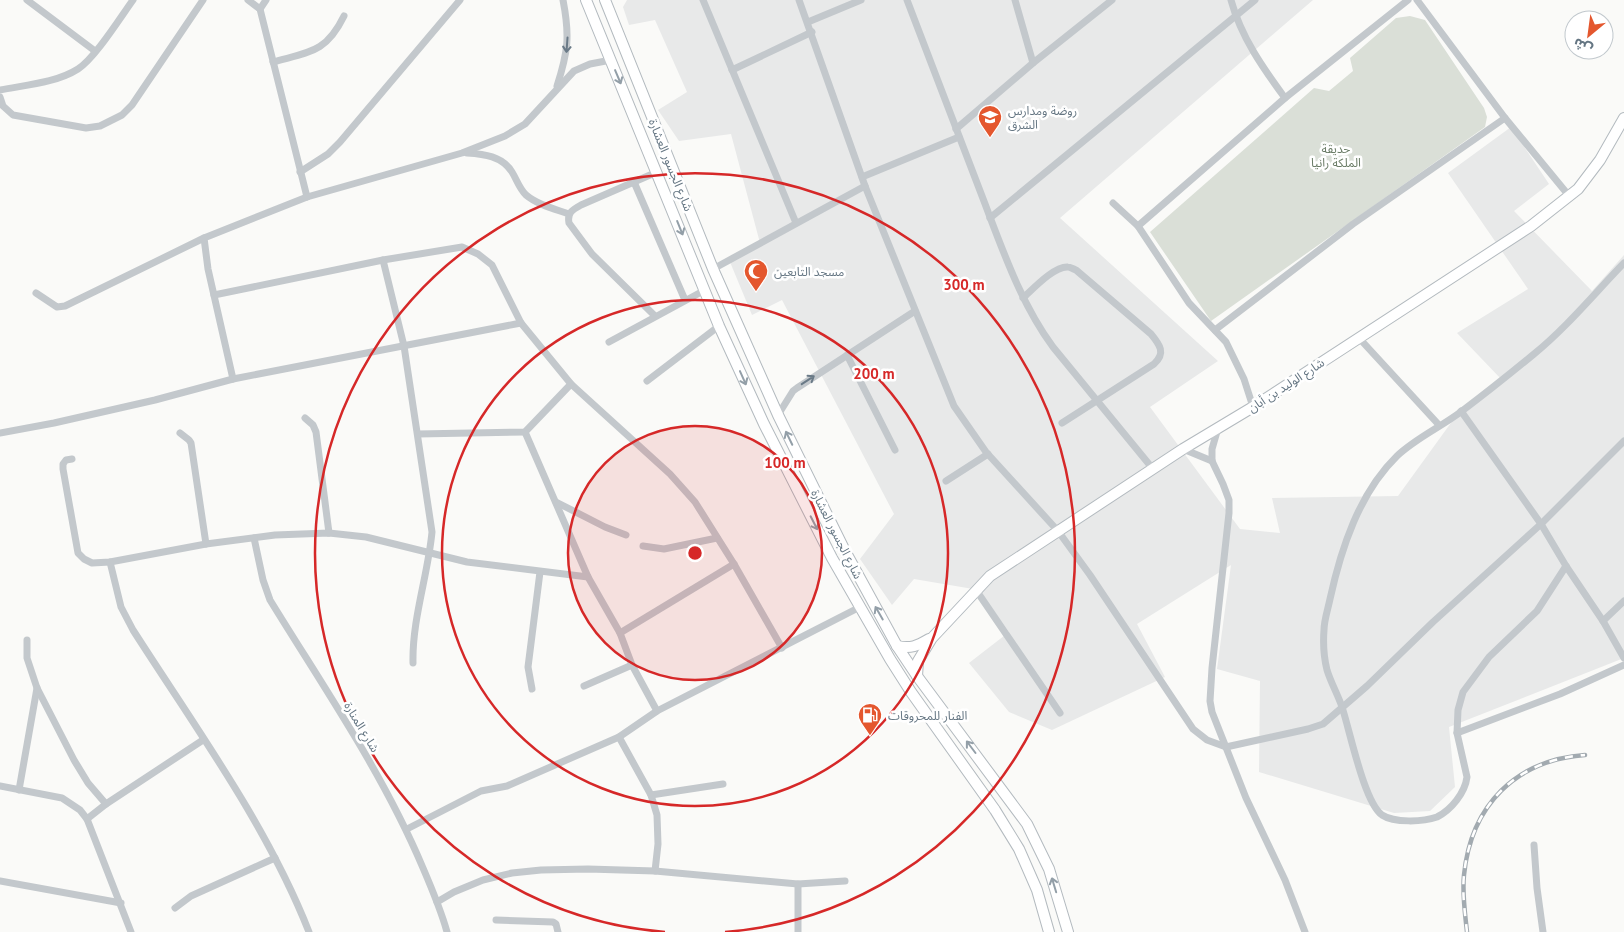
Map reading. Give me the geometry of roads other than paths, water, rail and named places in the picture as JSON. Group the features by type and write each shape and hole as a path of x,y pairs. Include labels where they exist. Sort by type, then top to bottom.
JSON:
{"main road":[{"name":"شارع الجسور العشارة","path":"586,0 719,326 764,424 832,558 901,677 995,810 1019,849 1037,890 1049,932"},
{"name":"شارع الجسور العشارة","path":"605,0 713,269 778,415 845,551 897,646 917,676 1027,824 1049,869 1068,932"},
{"name":"شارع الوليد بن أبان","path":"917,676 918,661 921,653 932,638 990,576 1183,449 1252,407 1531,226 1570,197 1589,176 1624,118"},
{"path":"832,558 845,551"},
{"name":"شارع الوليد بن أبان","path":"897,646 913,647 932,638"}],"street":[{"path":"27,0 95,51"},
{"path":"0,90 63,76 79,68 95,51 133,0"},
{"path":"0,97 3,106 13,115 79,128 100,126 122,115 132,105 203,0"},
{"path":"248,0 260,9 307,197"},
{"path":"260,9 266,0"},
{"path":"300,172 328,154 340,142 460,0"},
{"path":"556,89 565,62 568,45 567,21 563,0"},
{"path":"704,0 796,223"},
{"path":"799,0 812,32 862,177 954,406 988,454 1058,531 1090,575 1193,729 1207,740 1226,747 1323,724 1541,524 1624,441"},
{"path":"808,22 861,0"},
{"path":"907,0 990,218 1023,298 1044,335 1153,469"},
{"path":"1016,0 1033,63"},
{"path":"956,129 1033,63 1112,0"},
{"path":"1231,0 1235,16 1250,46 1263,68 1286,98"},
{"path":"990,218 1255,0"},
{"path":"1138,226 1286,98 1408,0"},
{"path":"1417,0 1505,118 1570,197"},
{"path":"273,62 314,51 323,46 332,37 344,16"},
{"path":"732,70 812,32"},
{"path":"36,293 57,307 65,306 204,238 307,197 462,153 506,136 525,124 574,71 590,64 610,60"},
{"path":"1215,330 1353,224 1505,118"},
{"path":"862,177 959,137"},
{"path":"462,153 494,157 506,165 518,184 533,200 569,214"},
{"path":"569,214 580,205 657,172"},
{"path":"634,182 685,300"},
{"path":"713,269 866,186"},
{"path":"1113,203 1138,226 1189,303 1226,342 1244,379 1252,407"},
{"path":"569,214 570,223 592,254 655,316"},
{"path":"204,238 208,269 233,379"},
{"path":"214,295 383,260 462,247 478,254 492,265 520,323 571,384 670,474 695,502 734,564 782,648"},
{"path":"383,260 404,346 432,532 430,554 413,645 413,663"},
{"path":"1566,566 1537,611 1489,657 1463,692 1458,710 1458,733 1467,777 1466,784 1459,797 1444,814 1432,818 1417,821 1382,815 1370,798 1342,708 1327,670 1324,630 1342,551 1357,515 1379,477 1397,456 1414,442 1461,412 1534,354 1624,264"},
{"path":"1023,298 1050,274 1059,269 1068,267 1076,270 1151,334 1158,343 1162,353 1154,364 1062,423"},
{"path":"609,342 705,290"},
{"path":"778,415 793,391 915,310"},
{"path":"0,433 128,406 233,379 520,323"},
{"path":"647,381 719,326"},
{"path":"1359,338 1440,425"},
{"path":"847,355 895,450"},
{"path":"418,434 525,432 571,384"},
{"path":"1461,412 1541,524 1624,658"},
{"path":"305,418 313,425 316,432 329,533"},
{"path":"1218,428 1212,449 1212,461 1224,484 1229,514 1210,701 1217,728 1246,798 1285,880 1305,932"},
{"path":"525,432 588,577 620,633 632,664 657,711"},
{"path":"180,433 191,443 206,544"},
{"path":"1183,449 1204,456 1212,461"},
{"path":"946,481 988,454"},
{"path":"72,459 66,460 63,469 78,553 92,563 110,562 206,544 302,533 329,533 366,537 467,562 588,577"},
{"path":"556,502 605,527 626,535"},
{"name":"شارع المنارة","path":"254,538 263,580 270,600 356,737 406,829 437,902 447,932"},
{"path":"643,546 664,550 717,538"},
{"path":"110,562 121,608 133,630 248,810 275,858 309,932"},
{"path":"620,633 734,564"},
{"path":"532,689 528,667 540,572"},
{"path":"976,590 1060,712"},
{"path":"1602,621 1624,601"},
{"path":"406,829 482,791 507,786 619,737 657,711 860,607"},
{"path":"28,640 27,658 37,688 78,768 106,804"},
{"path":"584,686 632,664"},
{"path":"1458,733 1560,694 1624,665"},
{"path":"19,790 37,688"},
{"path":"619,737 651,795 658,829 655,871"},
{"path":"87,819 106,804 203,740"},
{"path":"651,795 723,784"},
{"path":"0,786 62,798 80,810 87,819 131,932"},
{"path":"1534,845 1543,932"},
{"path":"175,908 191,896 275,858"},
{"path":"437,902 454,892 483,880 512,873 541,870 655,871 798,884 845,881"},
{"path":"0,882 121,903"},
{"path":"798,884 798,932"},
{"path":"496,920 553,922 556,924 558,932"}],"railway":[{"path":"1467,932 1464,875 1468,850 1476,827 1487,808 1501,791 1518,777 1538,766 1560,759 1585,755"}],"place":[{"name":"روضة ومدارس الشرق","path":"990,138"},
{"name":"مسجد التابعين","path":"756,292"},
{"name":"الفنار للمحروقات","path":"870,736"}],"park label":[{"name":"حديقة الملكة رانيا","path":"1336,155"}]}
